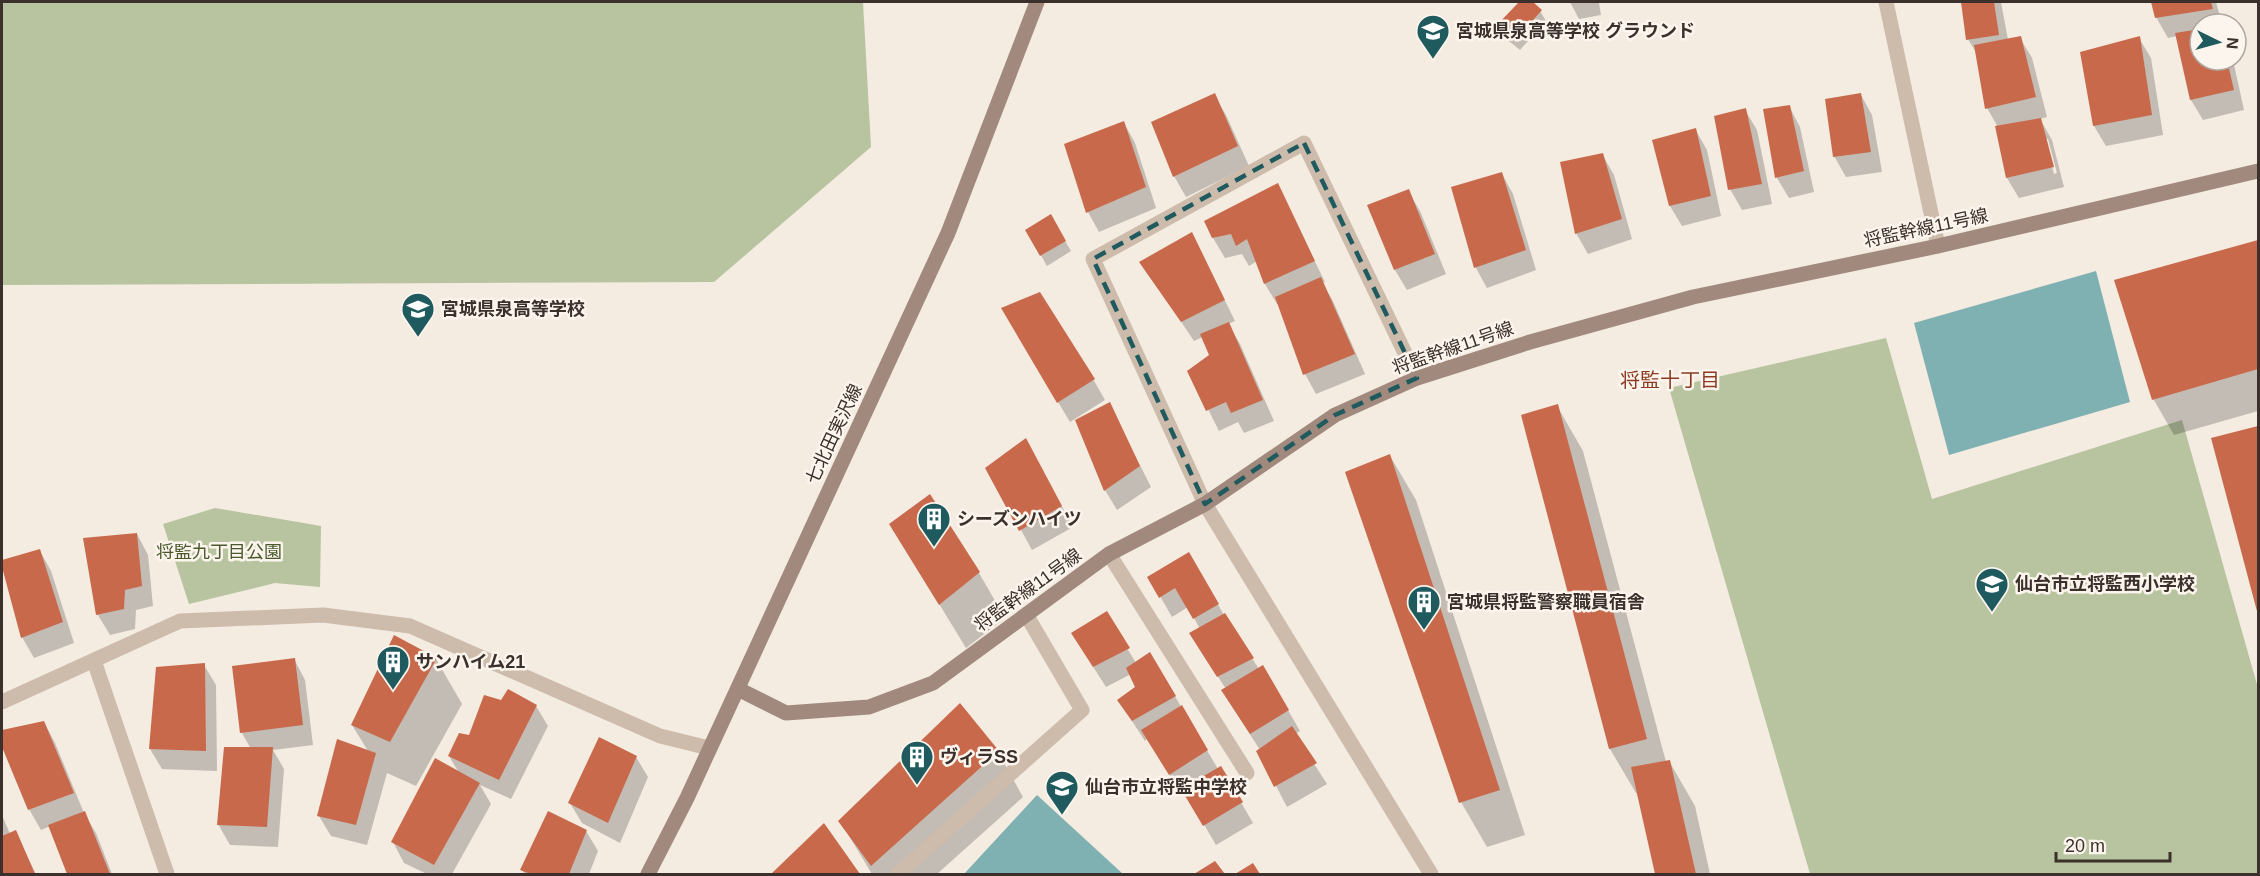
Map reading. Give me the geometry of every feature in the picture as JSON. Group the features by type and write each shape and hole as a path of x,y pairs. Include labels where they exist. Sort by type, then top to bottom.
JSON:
{"street":[{"name":"七北田実沢線","path":"648,874 687,798 948,233 1037,2"},
{"path":"1886,2 1938,246"},
{"path":"1417,378 1304,143 1093,259 1205,504 1431,874"},
{"name":"将監幹線11号線","path":"738,689 786,713 868,706 933,683 1109,555 1205,504 1335,415 1417,378 1530,342 1693,297 1938,246 2259,171"},
{"path":"1109,555 1247,773"},
{"path":"2,702 180,621 323,615 410,626 660,736 709,748"},
{"path":"898,874 1082,710 1027,616"},
{"path":"94,661 166,874"}],"highlighted area":[{"path":"1304,143 1417,378 1335,415 1205,504 1093,259"}],"green space":[{"path":"2,2 863,2 871,147 714,282 2,285"},
{"name":"仙台市立将監西小学校","path":"1886,338 1932,499 2182,420 2258,688 2258,874 1810,874 1669,388"},
{"name":"将監九丁目公園","path":"215,508 321,526 320,587 275,583 189,604 163,524"}],"water":[{"path":"2096,271 2130,402 1949,455 1914,323"},
{"path":"1037,795 1123,874 964,874"}],"building":[{"path":"1519,2 1533,2 1542,10 1514,41 1496,26"},
{"path":"1961,2 1994,2 1999,35 1966,40"},
{"path":"2151,2 2211,2 2213,9 2188,12 2155,18"},
{"path":"2188,31 2188,72 2230,72 2234,90 2190,100 2175,33"},
{"path":"2021,36 2036,97 1985,109 1974,45"},
{"path":"2140,36 2152,115 2093,126 2080,52"},
{"path":"1215,93 1238,146 1173,177 1151,122"},
{"path":"1861,93 1871,152 1833,157 1825,99"},
{"path":"1790,105 1804,171 1775,178 1763,109"},
{"path":"1746,108 1762,184 1728,190 1714,116"},
{"path":"2041,118 2054,167 2006,178 1995,126"},
{"path":"1124,121 1146,187 1086,213 1064,144"},
{"path":"1696,128 1711,196 1669,206 1652,140"},
{"path":"1603,153 1622,219 1575,234 1560,162"},
{"path":"1502,172 1526,250 1474,268 1451,187"},
{"path":"1278,183 1315,261 1264,284 1247,239 1236,246 1231,234 1212,238 1204,221"},
{"path":"1409,189 1435,254 1394,270 1367,205"},
{"path":"1051,214 1066,241 1040,256 1025,230"},
{"path":"1192,232 1225,300 1181,322 1139,262"},
{"path":"2258,240 2258,369 2152,400 2114,280"},
{"path":"1321,277 1355,354 1303,375 1275,297"},
{"path":"1040,292 1095,379 1057,403 1001,308"},
{"path":"1229,322 1263,400 1231,413 1226,402 1206,411 1187,371 1209,355 1200,334"},
{"path":"1110,402 1140,466 1104,491 1075,420"},
{"name":"宮城県将監警察職員宿舎","path":"1558,404 1647,739 1609,749 1521,415"},
{"path":"2258,426 2258,615 2211,438"},
{"path":"1026,438 1062,506 1019,531 985,468"},
{"name":"宮城県将監警察職員宿舎","path":"1390,454 1500,790 1459,803 1345,472"},
{"name":"シーズンハイツ","path":"930,494 980,572 939,605 889,524"},
{"path":"137,533 142,586 125,590 124,609 96,615 83,538"},
{"path":"40,549 63,622 21,638 2,560"},
{"path":"1189,552 1219,604 1193,619 1175,588 1159,598 1147,577"},
{"path":"1107,611 1130,648 1093,667 1071,633"},
{"path":"1225,613 1254,658 1217,677 1189,633"},
{"name":"サンハイム21","path":"394,635 437,658 390,742 351,725"},
{"path":"1150,652 1176,696 1132,721 1117,700 1135,687 1126,668"},
{"path":"295,658 303,725 240,733 232,666"},
{"path":"205,663 206,751 149,749 156,667"},
{"path":"1263,665 1289,710 1250,734 1221,690"},
{"path":"508,689 537,705 499,780 448,756 459,733 469,735 484,695 501,700"},
{"name":"ヴィラSS","path":"960,703 999,751 871,866 838,821"},
{"path":"1182,705 1208,750 1169,775 1141,730"},
{"path":"44,721 74,793 28,810 2,747 2,730"},
{"path":"1292,726 1317,763 1274,787 1256,751"},
{"path":"599,737 637,756 608,823 568,803"},
{"path":"337,739 376,753 356,825 317,816"},
{"path":"224,747 273,747 267,827 217,825"},
{"path":"435,758 480,783 434,865 391,842"},
{"path":"1670,760 1696,874 1655,874 1631,767"},
{"path":"1221,766 1243,802 1203,826 1181,789"},
{"path":"85,811 110,874 67,874 48,825"},
{"path":"548,811 587,830 569,874 531,874 520,870"},
{"path":"824,823 860,874 771,874"},
{"path":"16,830 35,874 2,874 2,836"},
{"path":"1215,861 1225,874 1194,874"},
{"path":"1253,863 1260,874 1235,874"}],"place":[{"name":"宮城県泉高等学校 グラウンド","path":"1433,60"},
{"name":"宮城県泉高等学校","path":"418,338"},
{"name":"シーズンハイツ","path":"934,548"},
{"name":"仙台市立将監西小学校","path":"1992,613"},
{"name":"宮城県将監警察職員宿舎","path":"1424,631"},
{"name":"サンハイム21","path":"393,691"},
{"name":"ヴィラSS","path":"917,786"},
{"name":"仙台市立将監中学校","path":"1062,816"}],"district":[{"name":"将監十丁目","path":"1670,380"}]}
